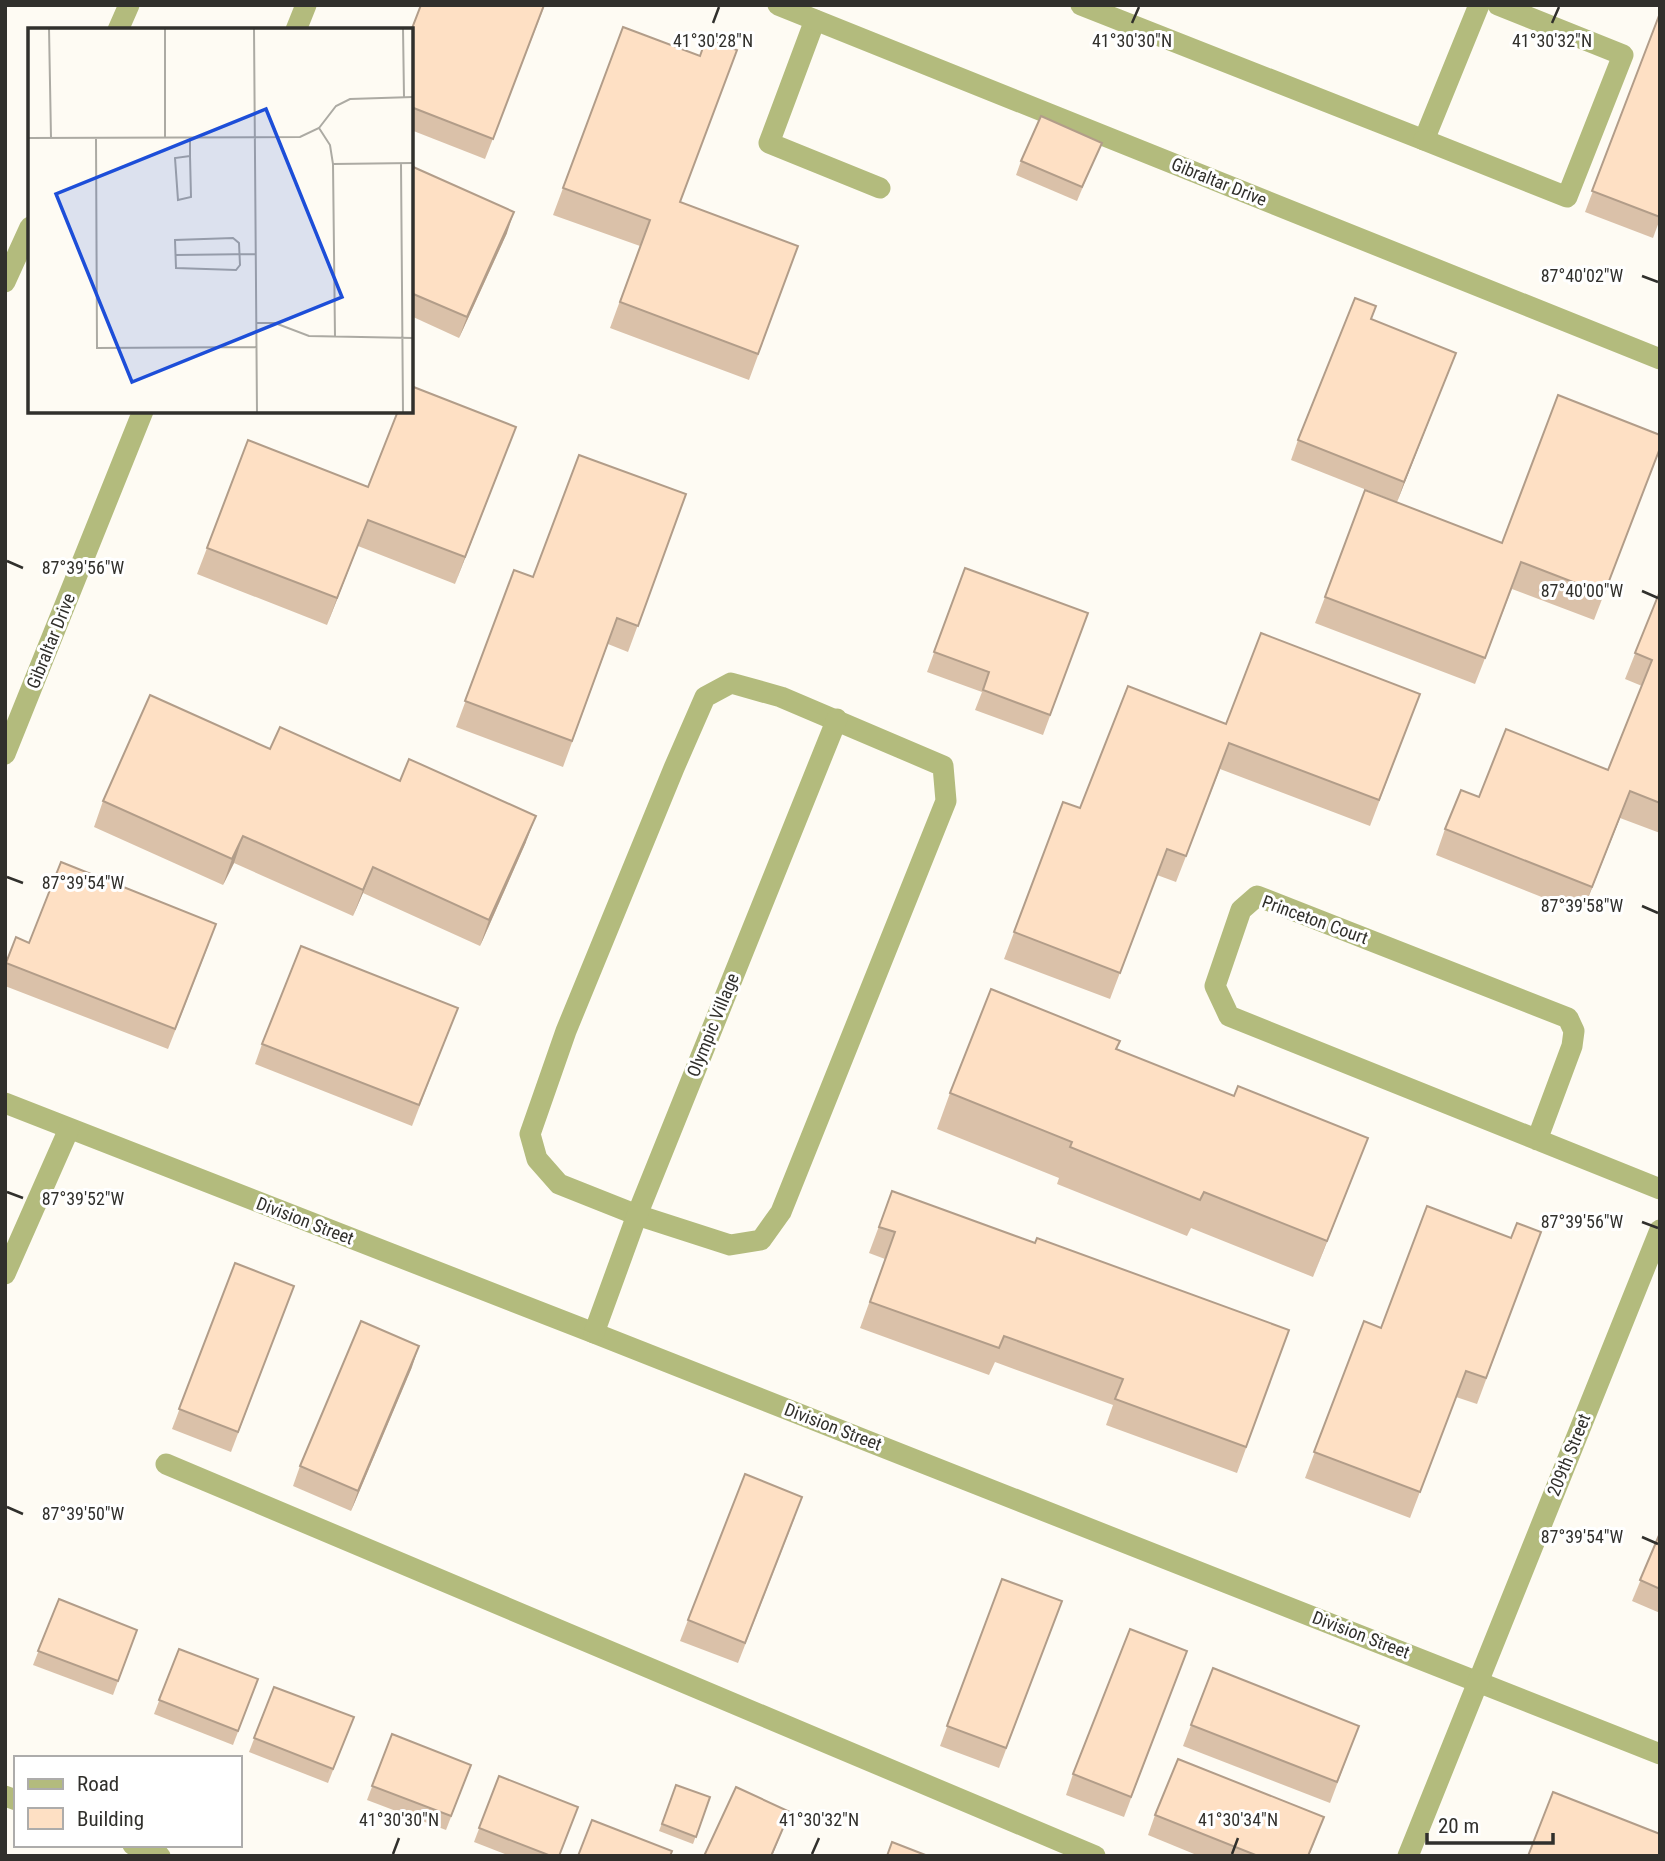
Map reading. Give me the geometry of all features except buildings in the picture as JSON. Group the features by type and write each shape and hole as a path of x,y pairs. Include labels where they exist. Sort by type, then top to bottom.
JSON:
{"street":[{"path":"119,28 129,5"},
{"path":"297,28 306,5"},
{"name":"Gibraltar Drive","path":"778,5 1660,359"},
{"path":"1081,5 1567,197 1623,55 1498,5"},
{"path":"1424,140 1479,5"},
{"path":"816,20 769,143 880,188"},
{"path":"5,282 28,231"},
{"name":"Gibraltar Drive","path":"5,754 142,413"},
{"path":"731,683 781,696 837,719 869,736 943,766 946,801 781,1212 761,1240 730,1245 637,1215 559,1184 537,1159 530,1134 566,1031 668,780 705,697 731,683"},
{"name":"Olympic Village","path":"594,1333 637,1215 837,719"},
{"name":"Princeton Court","path":"1537,1140 1572,1046 1574,1031 1568,1018 1257,897 1241,910 1215,986 1229,1016 1537,1140 1660,1189"},
{"name":"Division Street","path":"5,1103 1660,1754"},
{"path":"5,1273 69,1129"},
{"name":"209th Street","path":"1408,1856 1660,1230"},
{"path":"166,1464 1095,1856"},
{"path":"138,1847 160,1856"}]}
